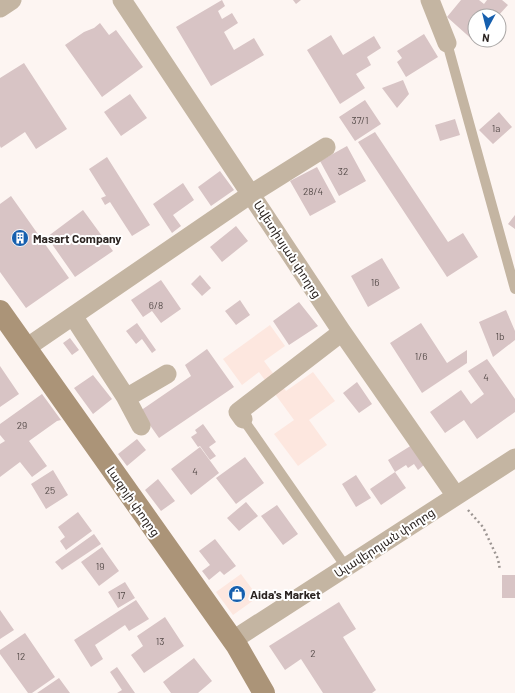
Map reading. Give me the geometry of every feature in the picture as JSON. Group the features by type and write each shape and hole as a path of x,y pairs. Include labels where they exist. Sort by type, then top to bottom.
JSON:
{"street":[{"path":"0,8 12,0"},
{"name":"Ավետիսյան փողոց","path":"122,0 252,194 342,332 456,496"},
{"path":"430,0 447,43"},
{"path":"26,348 252,194 326,147"},
{"name":"Լազոյի փողոց","path":"0,311 233,640 264,693"},
{"path":"73,316 126,398 141,426"},
{"path":"243,419 238,412 342,332"},
{"path":"126,398 167,374"},
{"name":"Ալավերդյան փողոց","path":"233,640 515,458"}],"lane":[{"path":"447,43 515,289"},
{"path":"243,419 346,567"}],"path":[{"path":"456,496 483,527 498,559 500,570"}],"shaded area":[{"path":"270,325 285,346 264,361 286,391 313,372 335,401 309,420 327,445 298,466 274,434 294,420 259,372 242,385 223,359"},
{"name":"Aida's Market","path":"241,574 258,597 233,615 216,592"}],"building":[{"path":"222,0 225,6 218,11 222,19 232,13 238,23 224,32 234,50 254,38 264,55 211,86 176,27"},
{"path":"293,0 301,0 296,4"},
{"path":"461,0 479,0 484,4 487,0 502,0 508,5 505,8 467,8 467,35 447,17"},
{"path":"100,23 109,35 116,30 143,67 102,97 65,45"},
{"path":"424,34 438,57 406,77 397,62 402,58 397,51"},
{"path":"331,35 343,55 374,36 381,48 367,57 371,65 356,74 365,88 340,104 307,50"},
{"path":"24,63 67,129 36,149 25,132 1,148 0,78"},
{"path":"403,80 409,94 397,108 382,88"},
{"path":"130,94 147,118 121,136 104,112"},
{"path":"365,100 381,124 355,141 339,117"},
{"path":"499,112 512,127 493,144 479,130"},
{"path":"455,119 460,135 440,141 435,125"},
{"path":"375,132 448,242 463,233 478,257 447,277 358,142"},
{"path":"347,146 366,181 339,196 320,161"},
{"path":"107,157 150,225 132,236 110,202 105,205 101,198 106,196 89,169"},
{"path":"317,167 336,202 310,216 290,181"},
{"path":"220,171 234,190 211,206 198,187"},
{"path":"183,183 194,200 173,215 181,226 172,233 153,204"},
{"name":"Masart Company","path":"11,196 69,278 26,308 0,272 0,204"},
{"path":"83,210 113,251 75,277 47,237"},
{"path":"515,215 515,229 508,224"},
{"path":"236,226 248,241 222,262 210,247"},
{"path":"382,258 400,288 368,307 351,276"},
{"path":"200,275 211,288 202,296 191,284"},
{"path":"161,280 181,309 161,323 152,311 143,317 131,300"},
{"path":"240,300 250,315 236,325 225,311"},
{"path":"299,302 318,326 289,345 273,321"},
{"path":"506,310 515,331 515,340 493,357 479,322"},
{"path":"137,323 156,350 152,353 142,339 136,344 126,331"},
{"path":"421,323 447,363 467,350 467,363 422,393 390,343"},
{"path":"70,338 79,350 72,355 63,343"},
{"path":"207,349 234,387 159,438 140,411 191,376 185,365"},
{"path":"487,359 515,399 515,412 477,439 464,420 445,433 430,412 461,390 471,404 484,394 468,371"},
{"path":"0,366 19,394 0,407"},
{"path":"93,375 112,399 93,414 74,388"},
{"path":"357,382 372,404 359,413 343,393"},
{"path":"42,394 61,420 57,421 29,441 47,466 32,477 20,462 0,477 0,444 5,441 0,435 0,424"},
{"path":"203,424 216,442 209,447 216,456 210,460 200,446 198,447 191,437 197,433 195,430"},
{"path":"137,439 146,450 127,466 118,454"},
{"path":"412,445 424,465 418,470 414,464 408,468 406,465 395,472 388,460"},
{"path":"200,447 219,473 191,495 171,469"},
{"path":"245,457 264,483 236,504 216,478"},
{"path":"53,470 68,495 46,509 31,484"},
{"path":"395,472 406,488 381,505 370,489"},
{"path":"356,475 371,498 356,507 342,484"},
{"path":"158,479 175,501 161,511 145,490"},
{"path":"246,502 258,516 239,531 227,518"},
{"path":"277,505 298,534 283,545 261,516"},
{"path":"78,512 92,531 66,550 60,541 65,537 58,527"},
{"path":"94,534 101,544 62,570 55,562"},
{"path":"215,539 236,566 224,575 220,571 209,580 202,571 210,565 199,551"},
{"path":"102,547 119,571 99,586 81,562"},
{"path":"502,575 515,575 515,598 502,598"},
{"path":"125,582 135,598 118,608 108,592"},
{"path":"136,600 149,619 129,631 125,625 95,645 103,659 91,667 74,640"},
{"path":"339,602 356,629 343,637 376,690 372,693 323,693 301,659 285,670 269,646"},
{"path":"0,610 14,630 0,639"},
{"path":"165,617 184,646 144,673 131,655 143,646 137,636"},
{"path":"25,633 55,677 32,693 28,693 0,654 0,650"},
{"path":"194,658 212,681 198,693 171,693 163,682"},
{"path":"117,667 135,693 117,693 122,690 110,672"},
{"path":"59,678 70,693 37,693"}],"place":[{"name":"Masart Company","path":"20,238"},
{"name":"Aida's Market","path":"237,594"}]}
